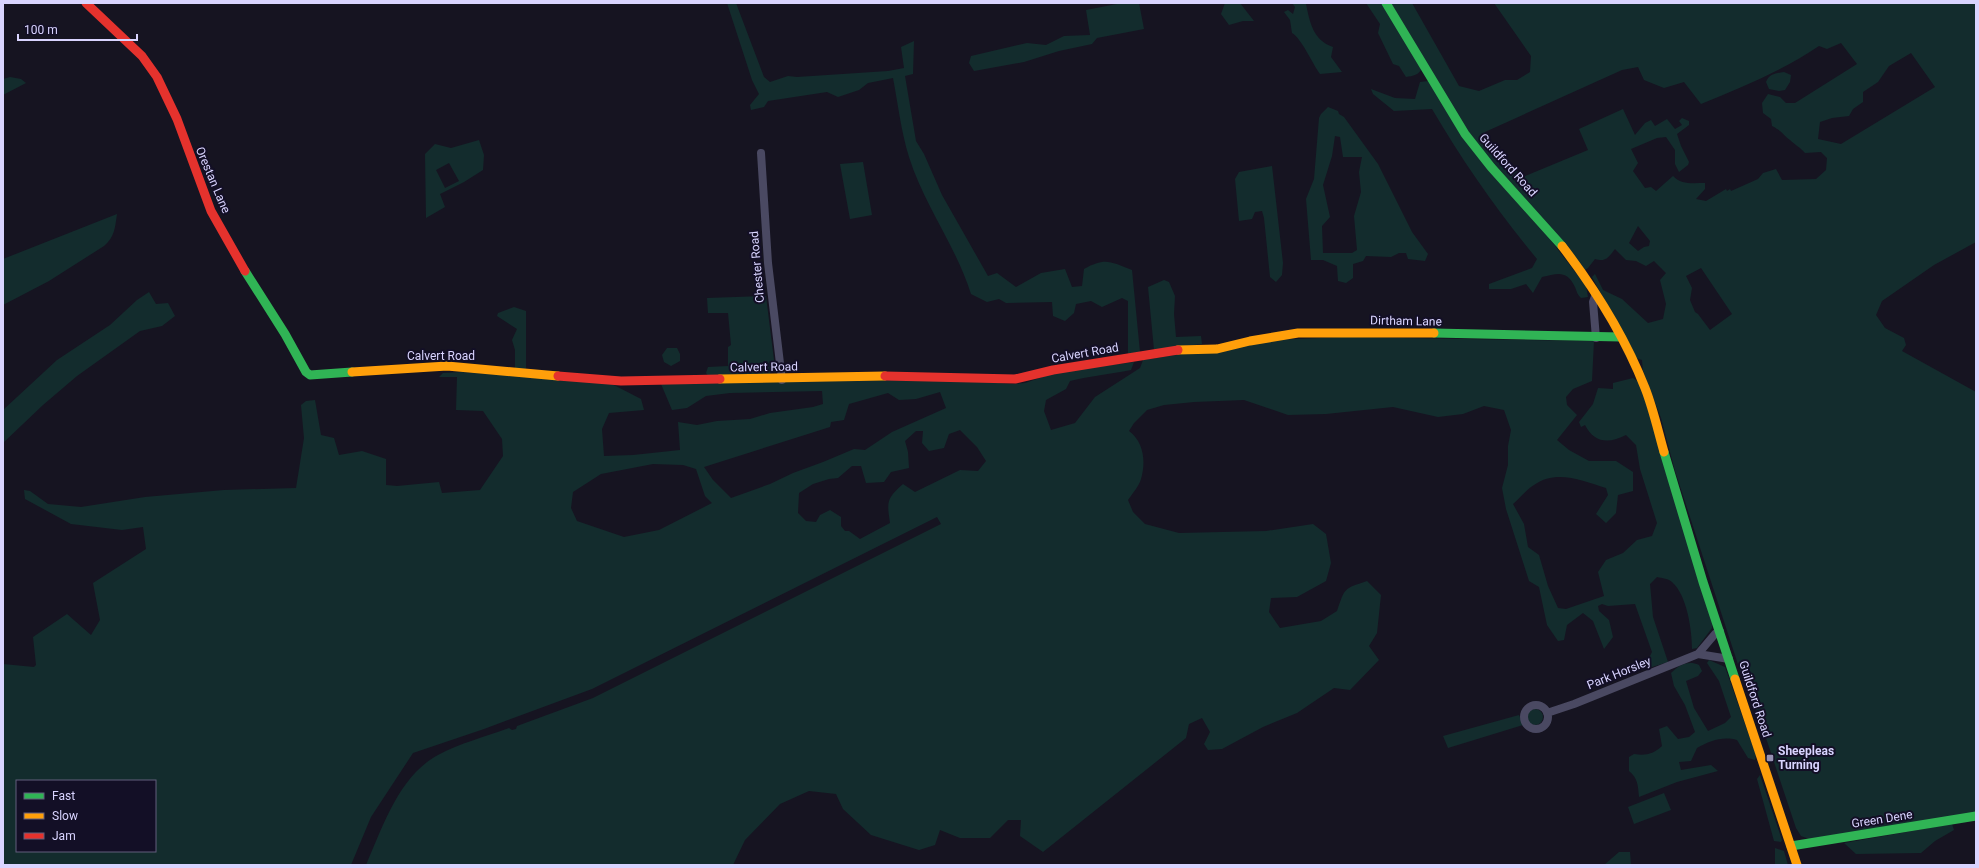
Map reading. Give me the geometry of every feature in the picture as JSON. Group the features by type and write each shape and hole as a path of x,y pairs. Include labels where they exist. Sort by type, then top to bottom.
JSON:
{"street":[{"name":"Orestan Lane","path":"86,3 108,27 135,48 157,76 171,107 214,216 240,264 291,343 304,370 310,375"},
{"name":"Guildford Road","path":"1386,3 1465,134 1491,167 1553,234 1586,277 1620,337 1645,388 1703,582 1797,865"},
{"name":"Chester Road","path":"761,153 768,263 782,380"},
{"path":"1596,294 1593,302 1596,338"},
{"name":"Dirtham Lane","path":"1217,349 1250,340 1298,333 1475,334 1596,338 1620,337"},
{"name":"Calvert Road","path":"310,375 447,366 621,381 782,380 934,376 1015,379 1053,370 1182,349 1217,349"},
{"name":"Park Horsley","path":"1547,713 1574,704 1698,654 1715,634 1720,631"},
{"path":"1698,654 1729,659"},
{"name":"Green Dene","path":"1791,846 1976,816"}],"green space":[{"path":"727,3 736,3 764,77 770,82 788,76 797,77 888,71 904,68 901,47 914,41 913,74 905,76 916,141 924,154 942,195 988,276 997,273 1016,287 1041,273 1065,269 1072,287 1082,286 1084,269 1098,263 1113,263 1132,270 1140,352 1128,355 1128,301 1122,298 1102,307 1091,301 1076,304 1074,313 1065,321 1053,316 1052,302 1006,303 999,299 987,302 971,294 957,259 915,175 904,137 893,78 868,83 859,90 838,97 827,92 768,101 764,107 751,110 750,105 759,94 752,80"},
{"path":"1122,3 1139,3 1144,29 1097,38 1092,44 1059,51 1024,62 974,71 969,63 971,56 1027,43 1046,45 1064,36 1090,35 1086,10"},
{"path":"1225,3 1240,3 1254,21 1243,21 1229,25 1221,14"},
{"path":"1292,3 1308,3 1306,4 1311,24 1321,40 1333,47 1331,57 1342,72 1320,74 1299,40 1292,33 1290,20 1284,12 1288,10 1293,14 1295,7"},
{"path":"1366,3 1383,3 1422,68 1417,74 1406,77 1399,66 1393,64 1378,33 1380,24"},
{"path":"1389,3 1412,3 1459,86 1479,91 1505,80 1517,80 1530,72 1531,56 1494,3 1976,3 1976,242 1934,265 1882,301 1876,315 1885,328 1904,338 1906,345 1902,351 1976,392 1976,813 1809,839 1801,836 1796,828 1761,723 1746,689 1675,471 1661,418 1643,371 1642,360 1636,358 1592,277 1595,274 1603,290 1622,299 1648,323 1663,319 1666,304 1660,280 1666,273 1654,261 1646,266 1636,261 1626,260 1615,249 1604,260 1595,259 1585,270 1472,140","holes":["1841,43 1857,64 1795,103 1786,103 1780,97 1768,94 1762,103 1763,113 1771,119 1772,126 1805,153 1821,152 1827,158 1826,170 1816,179 1782,180 1776,169 1763,173 1758,179 1731,191 1730,189 1727,191 1726,189 1706,201 1696,199 1705,189 1705,183 1683,182 1673,176 1656,191 1651,187 1645,188 1633,171 1638,163 1631,149 1657,138 1666,137 1675,150 1675,164 1679,172 1688,165 1689,162 1677,134 1689,125 1689,121 1682,118 1679,121 1682,125 1675,129 1667,119 1655,126 1651,120 1645,123 1635,135 1623,109 1579,129 1588,150 1523,177 1490,144 1485,132 1622,70 1638,67 1644,80 1664,88 1684,82 1701,104 1776,71 1819,46 1827,49","1911,53 1935,87 1841,144 1818,139 1820,122 1832,118 1849,116 1853,109 1863,102 1863,92 1878,82 1889,66","1638,226 1650,241 1649,246 1638,251 1629,243","1701,268 1732,314 1710,330 1695,312 1690,300 1692,288 1686,276"]},
{"path":"1784,72 1791,75 1790,82 1785,90 1779,91 1769,89 1766,82 1769,77 1776,73"},
{"path":"10,77 21,79 26,83 3,95 3,79"},
{"path":"1428,81 1586,286 1588,297 1581,298 1569,278 1562,274 1553,274 1542,277 1533,293 1526,284 1511,289 1489,289 1489,284 1532,268 1537,259 1508,223 1482,186 1432,109 1394,111 1373,94 1371,89 1395,98 1415,99 1420,82"},
{"path":"1328,107 1338,111 1378,164 1412,232 1428,254 1425,261 1408,259 1406,253 1399,253 1391,257 1366,256 1363,261 1353,264 1353,278 1346,283 1338,281 1337,266 1323,260 1311,260 1306,199 1314,179 1319,118","holes":["1335,136 1340,137 1343,157 1362,157 1359,172 1361,192 1354,216 1357,250 1352,253 1323,253 1322,226 1330,217 1323,185 1332,156"]},
{"path":"479,140 484,155 483,170 464,182 440,194 445,207 426,218 425,154 435,144 451,148","holes":["449,163 459,181 445,188 436,170"]},
{"path":"863,162 872,215 850,219 840,164"},
{"path":"1272,166 1283,263 1282,275 1276,282 1270,277 1262,211 1255,212 1252,219 1239,221 1235,179 1239,172"},
{"path":"117,214 115,227 108,243 49,281 3,305 3,259"},
{"path":"1164,280 1169,282 1175,296 1174,314 1176,337 1201,336 1202,344 1154,350 1148,287"},
{"path":"149,292 156,304 168,303 175,316 162,326 140,331 77,376 43,405 3,443 3,410 57,360 110,325 137,300"},
{"path":"766,296 775,368 769,375 710,378 706,373 708,367 728,366 728,347 731,345 728,313 708,313 707,298"},
{"path":"514,307 526,311 526,369 515,368 515,350 512,340 517,329 497,316 498,313"},
{"path":"1343,337 1594,341 1592,381 1573,389 1566,397 1567,405 1577,415 1557,440 1569,450 1589,461 1616,461 1633,472 1633,491 1618,495 1616,513 1606,523 1596,514 1608,495 1606,488 1570,478 1561,477 1543,480 1531,487 1513,504 1524,524 1528,547 1539,555 1548,586 1558,608 1566,609 1604,596 1598,572 1606,560 1623,553 1637,540 1652,536 1657,523 1640,469 1636,445 1626,435 1608,441 1597,438 1585,425 1581,427 1579,422 1593,404 1598,388 1613,389 1613,383 1633,378 1640,383 1713,622 1712,628 1697,648 1692,649 1688,613 1681,595 1671,581 1657,577 1650,584 1653,617 1668,662 1649,668 1647,662 1652,652 1635,604 1608,606 1602,604 1598,606 1599,611 1609,620 1613,637 1604,649 1593,621 1583,613 1567,625 1564,640 1558,641 1547,625 1539,587 1529,581 1506,509 1502,488 1508,465 1508,446 1511,430 1504,410 1484,406 1463,414 1438,417 1393,407 1326,414 1288,415 1244,400 1164,405 1147,410 1134,423 1129,431 1141,447 1143,459 1143,473 1140,482 1128,500 1133,512 1145,524 1179,533 1266,531 1313,524 1326,534 1331,563 1326,581 1297,597 1271,598 1269,612 1280,628 1321,621 1337,611 1346,590 1367,581 1381,595 1377,633 1369,646 1379,660 1350,690 1334,688 1297,713 1263,727 1222,749 1208,750 1204,744 1210,732 1202,718 1189,724 1186,738 1043,852 1020,836 1021,820 1008,820 990,838 960,838 940,830 935,845 919,850 871,835 843,809 836,794 809,791 780,804 745,840 733,865 366,865 386,819 403,789 424,764 438,755 509,728 512,730 516,729 517,726 593,698 941,524 937,517 592,689 484,729 413,753 371,817 351,865 3,865 3,664 34,667 36,665 33,637 67,614 91,635 100,620 93,583 146,549 143,527 122,530 71,524 25,499 24,490 30,491 48,504 81,507 145,497 224,490 296,488 304,438 301,405 306,401 315,400 321,435 334,438 339,455 362,451 386,459 386,485 397,486 439,482 442,493 480,490 503,456 502,439 483,411 456,410 457,377 439,377 443,373 461,372 610,383 641,399 644,410 609,413 602,429 604,456 633,455 680,450 678,422 697,425 717,421 750,419 770,413 813,407 823,404 822,391 730,393 706,396 687,408 672,410 661,384 942,379 1013,384 1025,383 1057,372 1134,362 1131,370 1070,381 1066,389 1046,400 1044,411 1051,430 1075,423 1095,397 1140,368 1143,360 1273,340","holes":["940,392 946,408 892,432 865,450 854,449 793,473 770,484 731,498 713,480 704,467 830,427 831,422 844,420 849,404 888,393 899,400 916,399","960,430 977,447 986,461 978,471 960,470 915,492 903,484 893,493 889,501 888,510 890,523 860,539 849,531 845,531 841,526 841,517 830,510 820,515 816,522 806,521 798,513 799,493 813,484 838,478 852,466 861,466 866,483 884,482 891,472 909,468 908,452 905,441 916,431 923,431 922,443 929,451 944,448 949,434","653,464 683,465 696,469 705,496 712,503 659,530 624,537 577,521 571,508 573,492 601,474"]},
{"path":"667,348 677,348 680,354 680,361 671,366 664,362 662,355"},
{"path":"1709,660 1725,667 1756,755 1755,760 1748,758 1737,740 1721,739 1711,741 1697,748 1691,761 1679,762 1681,770 1711,765 1718,771 1677,782 1639,797 1636,779 1629,771 1629,757 1634,754 1649,754 1662,746 1659,729 1667,726 1678,739 1689,737 1695,732 1685,705 1674,686 1671,673 1674,670 1687,663 1699,665 1702,671 1698,676 1686,681 1694,708 1708,731 1725,723 1731,717 1719,681 1707,663"},
{"path":"1532,709 1538,709 1543,714 1541,723 1538,725 1532,725 1527,720 1527,714"},
{"path":"1519,715 1523,725 1448,748 1443,736"},
{"path":"1760,775 1782,840 1781,842 1774,841 1757,779"},
{"path":"1664,793 1671,810 1634,824 1628,807"},
{"path":"1952,824 1954,830 1935,841 1921,853 1856,854 1844,843"},
{"path":"1775,848 1784,851 1788,865 1771,865 1775,864"},
{"path":"1619,852 1630,852 1631,865 1604,865"}],"traffic: fast":[{"path":"1386,3 1465,134 1491,167 1562,246"},
{"path":"245,271 285,334 306,372 310,375 352,372"},
{"path":"1434,333 1621,337"},
{"path":"1664,452 1703,582 1735,679"},
{"path":"1791,846 1976,816"}],"traffic: slow":[{"path":"1562,246 1597,296 1628,350 1648,396 1664,452"},
{"path":"1178,350 1217,349 1250,341 1298,333 1434,333"},
{"path":"352,372 447,366 558,376"},
{"path":"720,379 885,376"},
{"path":"1735,679 1797,865"}],"traffic: jam":[{"path":"86,3 142,56 157,77 177,119 211,211 245,271"},
{"path":"885,376 1015,379 1053,370 1178,350"},
{"path":"558,376 621,381 720,379"}],"place":[{"name":"Sheepleas Turning","path":"1770,758"}]}
